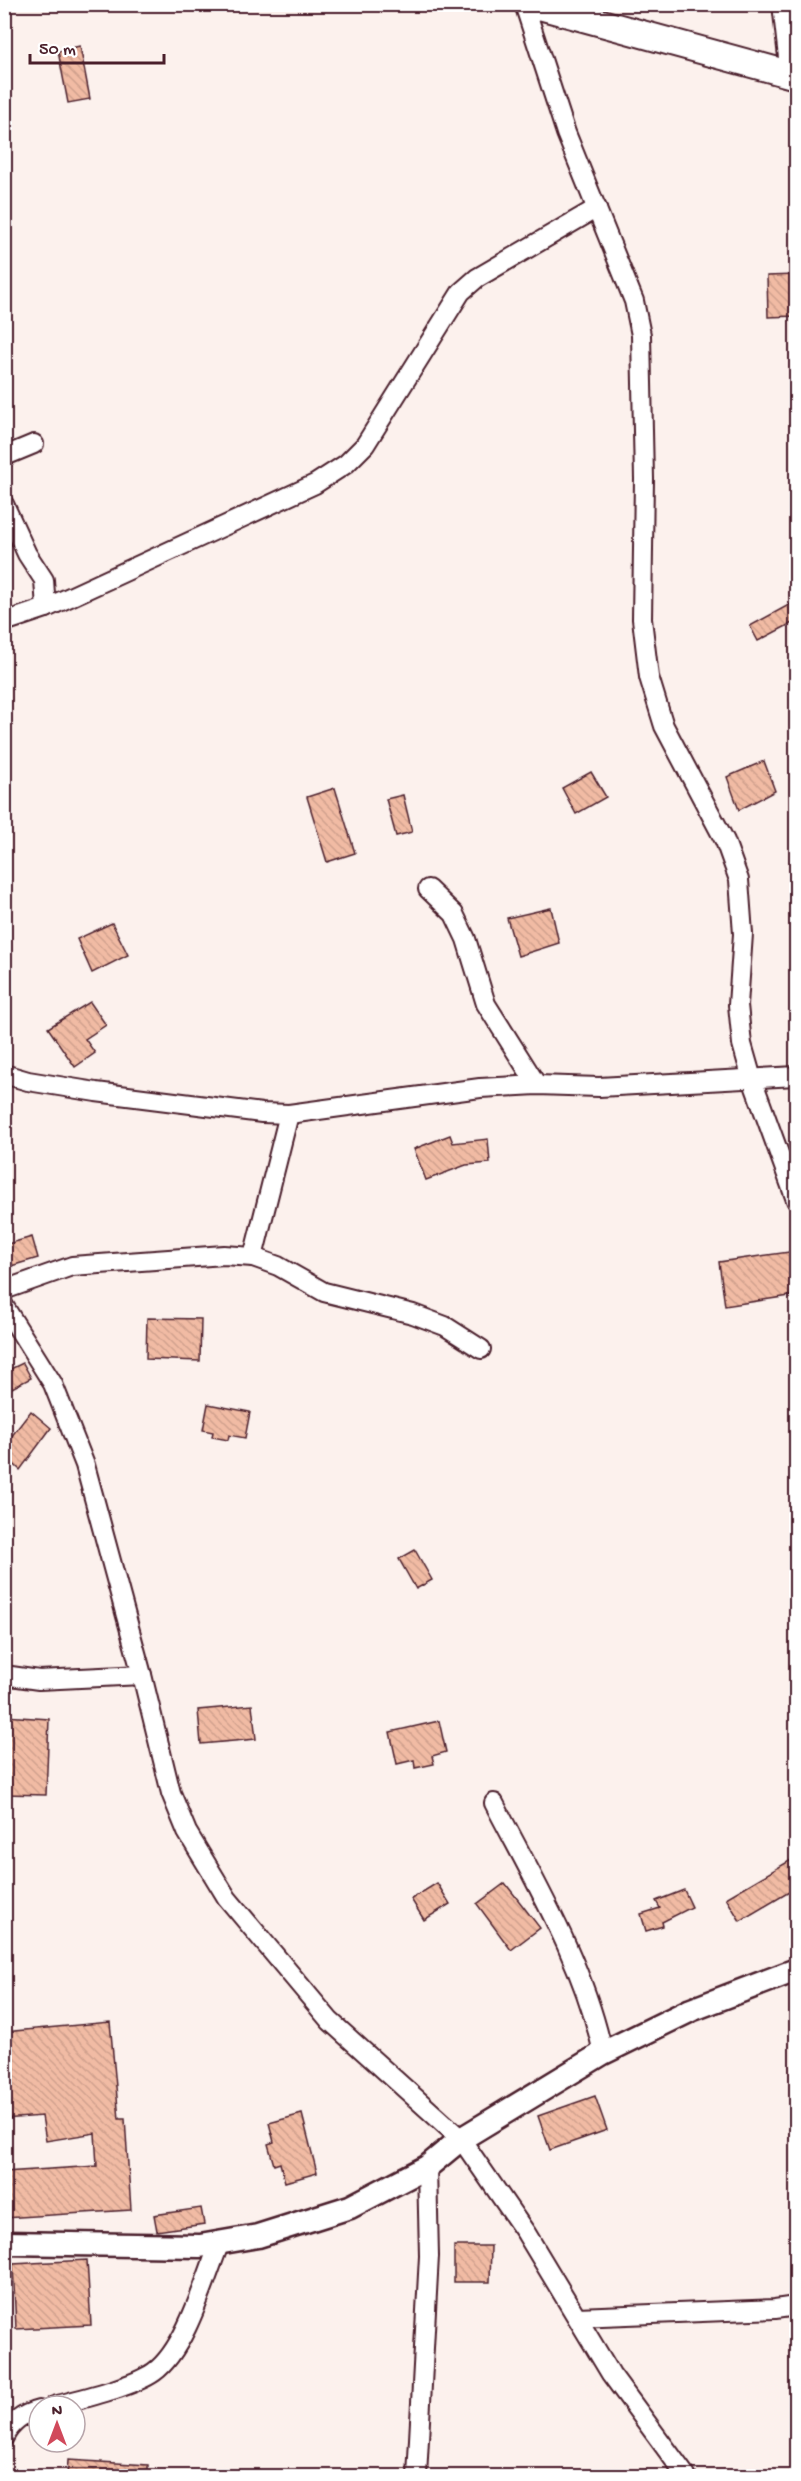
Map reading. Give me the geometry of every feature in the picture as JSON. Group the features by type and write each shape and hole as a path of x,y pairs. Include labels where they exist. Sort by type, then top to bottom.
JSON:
{"main road":[{"path":"532,4 794,75"}],"street":[{"path":"524,4 566,133 633,301 641,335 644,479 642,619 649,677 664,726 724,840 739,880 743,934 738,1005 742,1044 796,1200"},
{"path":"782,4 794,75"},
{"path":"4,622 46,608 315,484 346,464 365,445 461,292 477,278 597,208"},
{"path":"4,459 5,456 34,444"},
{"path":"4,504 27,554 44,580 46,608"},
{"path":"428,889 454,914 466,939 486,1004 537,1085"},
{"path":"4,1074 28,1081 96,1092 262,1113 289,1114 480,1088 537,1085 599,1087 796,1077"},
{"path":"253,1257 289,1114"},
{"path":"4,1290 72,1266 224,1255 253,1257 278,1266 324,1292 413,1314 445,1326 481,1349"},
{"path":"4,1306 53,1384 85,1465 171,1793 187,1832 227,1898 330,2021 461,2139 526,2233 611,2374 686,2476"},
{"path":"4,1675 39,1680 142,1676"},
{"path":"494,1803 559,1928 596,2019 603,2054"},
{"path":"4,2243 200,2246 258,2236 350,2207 427,2167 461,2139 603,2054 691,2010 796,1970"},
{"path":"417,2476 429,2256 427,2167"},
{"path":"87,2395 152,2373 168,2359 179,2342 220,2242"},
{"path":"577,2317 776,2309 796,2306"},
{"path":"4,2437 10,2425 27,2414"}],"building":[{"path":"80,46 90,99 68,103 58,51"},
{"path":"796,275 796,316 768,317 767,276"},
{"path":"796,601 796,621 758,641 750,626"},
{"path":"764,761 775,791 739,810 727,777"},
{"path":"591,772 606,797 576,814 562,788"},
{"path":"335,788 355,853 327,862 307,797"},
{"path":"403,795 412,832 396,836 386,799"},
{"path":"551,908 559,943 518,956 507,918"},
{"path":"112,923 128,955 92,973 77,939"},
{"path":"90,1002 106,1025 85,1039 95,1053 75,1067 48,1028"},
{"path":"450,1135 453,1143 488,1139 490,1163 466,1165 426,1180 414,1149"},
{"path":"32,1237 38,1258 11,1266 4,1245"},
{"path":"796,1251 796,1295 725,1306 719,1262"},
{"path":"147,1318 201,1319 200,1361 146,1359"},
{"path":"23,1363 31,1378 12,1388 4,1372"},
{"path":"208,1404 250,1412 245,1438 229,1435 228,1440 212,1437 213,1432 203,1430"},
{"path":"31,1411 51,1428 20,1470 4,1455 4,1446"},
{"path":"415,1550 432,1580 416,1589 399,1559"},
{"path":"252,1705 256,1739 201,1744 198,1710"},
{"path":"4,1716 49,1719 46,1795 4,1794"},
{"path":"439,1721 446,1752 432,1756 434,1764 415,1768 414,1760 397,1764 390,1732"},
{"path":"791,1860 796,1869 796,1888 740,1921 726,1898"},
{"path":"437,1883 450,1904 424,1920 411,1899"},
{"path":"505,1883 540,1928 511,1950 477,1904"},
{"path":"684,1890 692,1907 662,1922 663,1926 646,1931 641,1914 660,1908 656,1901"},
{"path":"110,2022 119,2119 125,2119 131,2210 4,2218 4,2172 97,2166 95,2133 46,2141 42,2116 4,2119 4,2032"},
{"path":"595,2096 607,2130 550,2150 538,2116"},
{"path":"302,2114 317,2173 285,2182 280,2163 274,2165 268,2144 274,2142 269,2123"},
{"path":"201,2208 204,2224 157,2231 154,2215"},
{"path":"454,2246 491,2246 490,2282 454,2282"},
{"path":"87,2260 91,2325 16,2329 13,2264"},
{"path":"68,2460 148,2465 148,2476 67,2476"}]}
